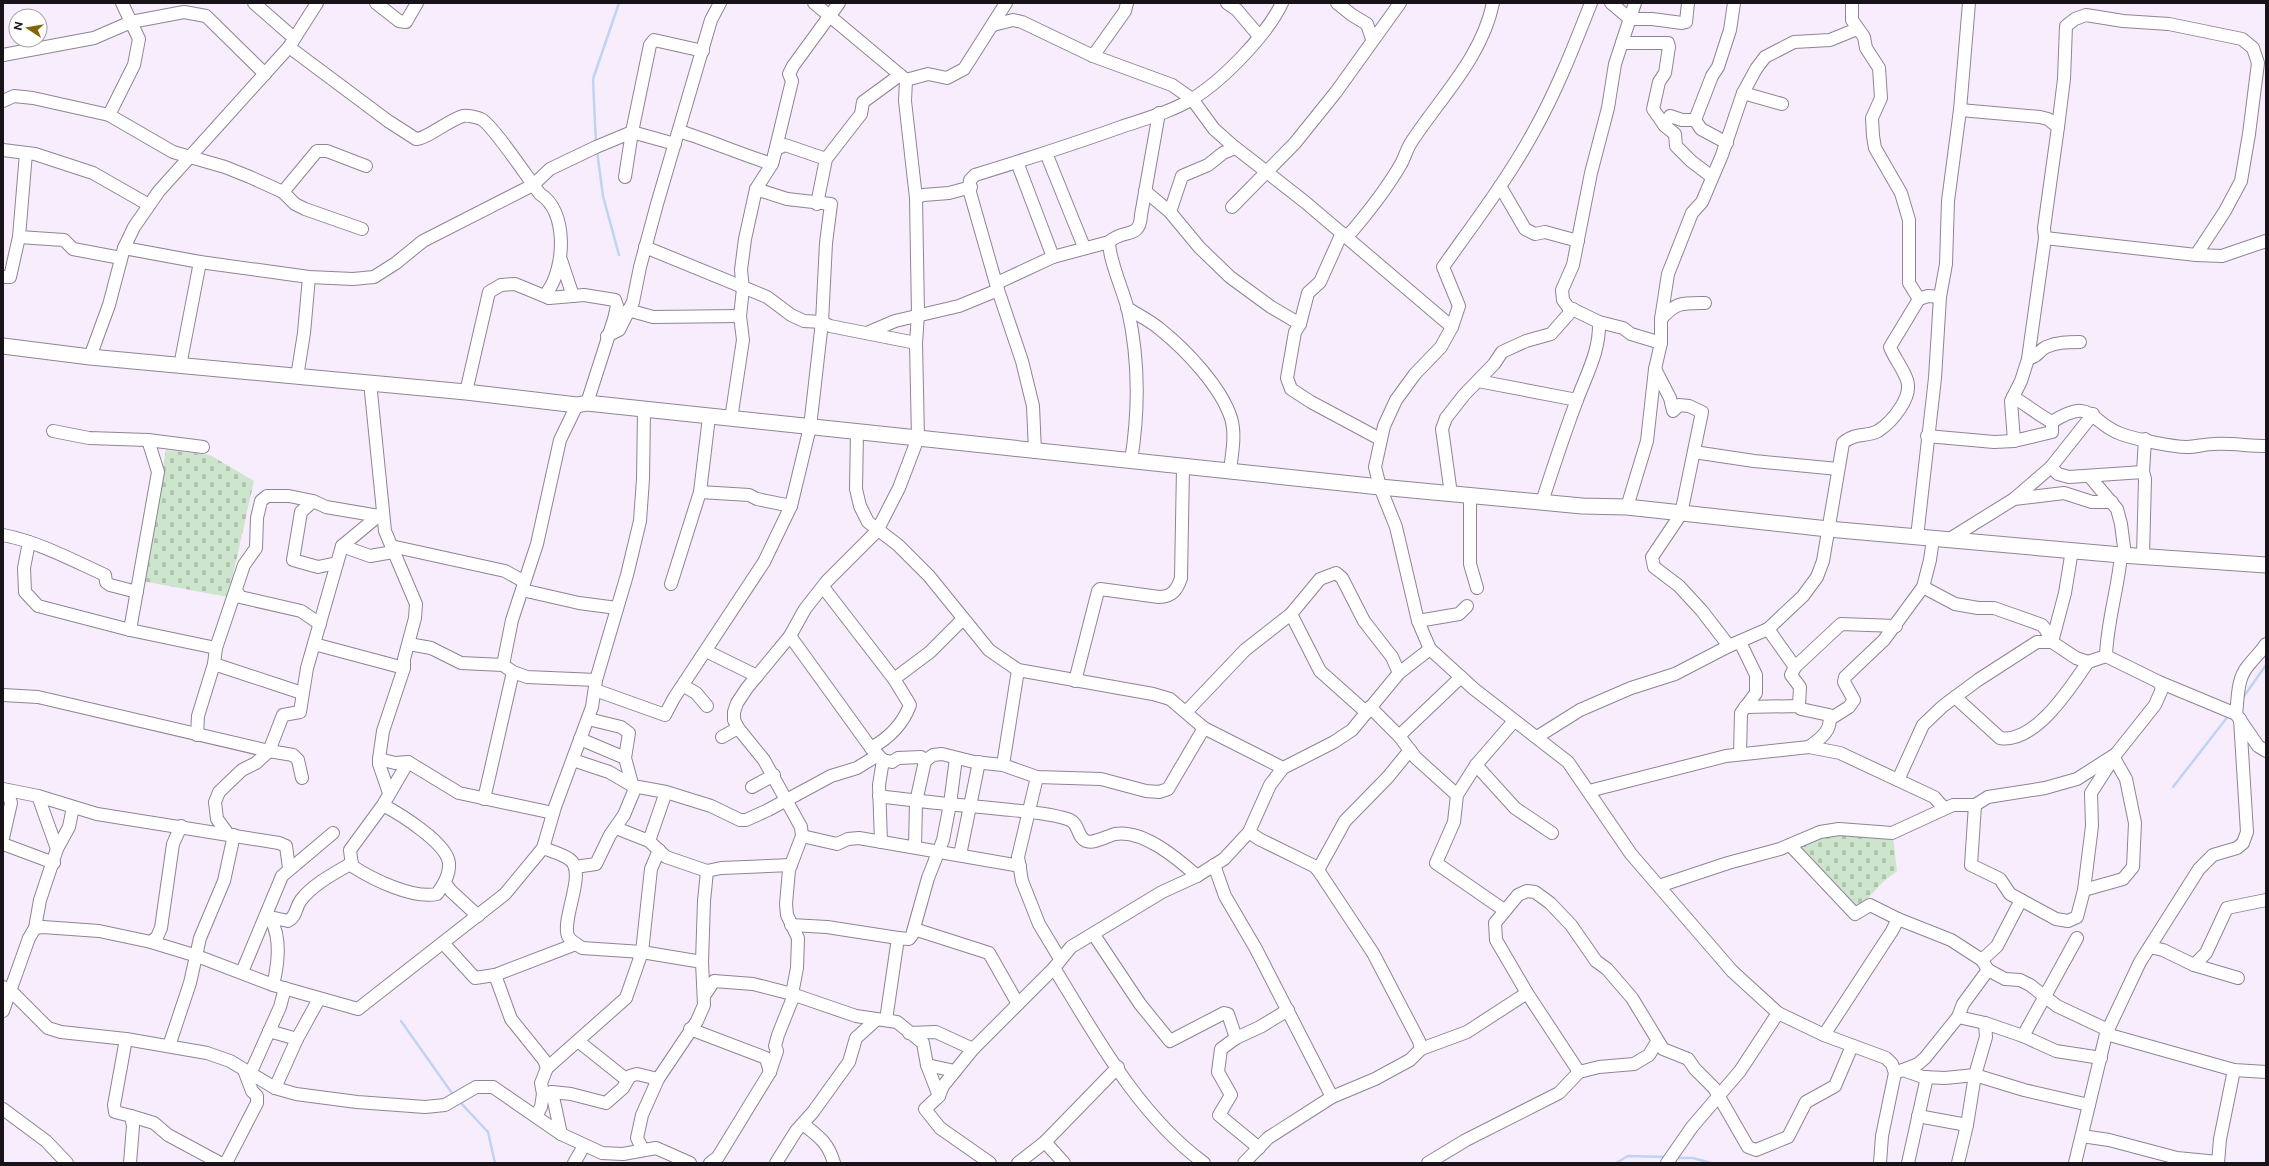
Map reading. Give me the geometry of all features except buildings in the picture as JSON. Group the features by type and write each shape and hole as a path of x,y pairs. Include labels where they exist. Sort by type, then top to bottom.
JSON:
{"main road":[{"path":"3,346 90,357 297,377 370,382 918,438 1183,468 1230,470 1451,494 1582,506 1627,507 1828,529 2123,555 2266,565"}],"street":[{"path":"109,115 134,65 138,39 122,3"},
{"path":"254,3 291,43 388,121 416,139 421,139 440,126 464,116 481,119 540,194 549,200 561,231 557,276 547,293 549,298"},
{"path":"90,357 109,305 122,253 134,227 149,205 190,157 266,74 291,43 317,3"},
{"path":"376,3 399,21 406,22 418,3"},
{"path":"607,336 619,330 633,302 645,247 712,20 720,3"},
{"path":"710,1163 718,1156 770,1072 777,1051 775,1046 778,1035 793,994 797,968 798,938 791,925 786,904 791,865 802,836 801,827 774,775 738,728 734,720 737,703 790,636 805,610 823,587 877,530 899,488 918,438 916,343 918,314 916,198 903,77 814,3"},
{"path":"772,164 792,80 789,74 839,3"},
{"path":"817,204 826,159 861,114 863,102 903,77 928,74 947,78 964,69 1006,3"},
{"path":"1093,56 1125,10 1127,3"},
{"path":"1227,3 1237,10 1259,36"},
{"path":"1035,452 1033,406 1022,361 969,190 971,187 970,180 975,175 1046,153 1159,113 1192,99 1230,69 1275,18 1282,3"},
{"path":"1337,3 1352,16 1367,24 1372,39"},
{"path":"1232,207 1267,173 1295,142 1336,92 1372,39 1400,3"},
{"path":"1380,439 1311,402 1291,389 1287,378 1295,332 1300,324 1308,293 1320,282 1345,235 1375,204 1402,162 1411,143 1464,69 1485,31 1493,3"},
{"path":"1591,3 1570,55 1535,130 1500,186 1443,267 1459,306 1452,327 1441,347 1415,374 1396,400 1384,426 1380,439 1375,467 1380,487 1396,527 1418,621 1430,648 1461,678 1568,762 1631,854 1732,971 1778,1013 1824,1035 1886,1058 1899,1071 1927,1077 1945,1078 1975,1075 2024,1090 2089,1105"},
{"path":"1611,3 1630,19 1652,19 1682,23 1686,22 1688,3"},
{"path":"1636,3 1615,64 1608,108 1592,174 1573,266 1562,290 1563,300 1568,307 1599,322 1623,328 1631,334 1661,343"},
{"path":"1695,120 1712,76 1718,67 1730,30 1734,3"},
{"path":"1852,3 1852,20 1857,29 1864,36 1866,48 1879,68 1881,98 1872,118 1872,136 1875,148 1900,192 1909,220 1909,283 1919,299"},
{"path":"1917,537 1927,436 1935,378 1940,296 1946,264 1948,201 1960,110 1968,3"},
{"path":"3,55 94,38 131,22 184,12 206,16 266,74"},
{"path":"2014,441 2011,401 2021,381 2028,359 2045,238 2044,228 2064,78 2066,26 2075,19 2086,15 2123,21 2169,24 2242,39 2253,48 2258,63 2249,134 2241,181 2225,211 2196,255"},
{"path":"993,25 1013,20 1022,22 1093,56 1172,85 1192,99 1214,129 1235,148 1345,235 1452,327"},
{"path":"1627,507 1647,441 1655,369 1661,343 1661,320 1668,274 1692,213 1702,202 1727,144 1743,93 1756,69 1765,57 1794,42 1830,40 1857,29"},
{"path":"625,177 632,132 652,42 654,40 661,41 703,51"},
{"path":"1622,43 1668,43 1669,47 1665,73 1659,82 1653,107 1654,113 1664,125 1675,134 1676,146 1691,161 1712,177"},
{"path":"1743,93 1782,104"},
{"path":"3,101 14,96 33,98 109,115 173,152 225,167 283,192 295,204 305,209 362,229"},
{"path":"1960,110 2040,117 2048,119 2058,126"},
{"path":"867,333 895,321 918,314 959,306 1053,257 1084,247 1109,242 1114,237 1138,230 1141,226 1145,191 1159,113"},
{"path":"1664,125 1670,116 1682,120 1695,120"},
{"path":"1695,120 1701,129 1727,144"},
{"path":"679,131 718,143 729,150 772,164"},
{"path":"19,236 64,240 73,249 200,262 310,277 353,279 374,277 396,263 423,241 533,185 550,168 632,132 675,144"},
{"path":"731,419 743,340 740,316 743,288 741,270 756,189 772,164 776,149 785,145 826,159"},
{"path":"1170,212 1182,176 1208,165 1223,153 1235,148"},
{"path":"3,150 35,154 93,173 149,205"},
{"path":"283,192 318,151 327,152 366,166"},
{"path":"3,277 10,277 19,236 26,153"},
{"path":"1046,153 1084,247"},
{"path":"1017,162 1053,257"},
{"path":"1500,186 1526,229 1535,234 1545,232 1578,242"},
{"path":"916,198 923,195 949,193 971,187"},
{"path":"409,644 431,648 461,663 503,665 513,672 527,677 596,685 665,715 764,562 791,506 810,427 822,322 826,243 831,204 817,204 787,199 756,189"},
{"path":"1145,191 1170,212 1199,247 1230,277 1271,307 1300,324"},
{"path":"2045,238 2196,255 2222,256 2266,241"},
{"path":"1109,242 1132,329 1137,386 1135,435 1131,461"},
{"path":"645,247 766,297 791,315 804,321 822,322 916,343"},
{"path":"559,255 573,296"},
{"path":"180,366 200,262"},
{"path":"297,377 310,277"},
{"path":"466,392 488,292 501,285 515,284 549,298 584,294 615,300 617,306 607,336 604,353 582,404 560,440 537,544 512,620 503,665"},
{"path":"1537,737 1580,710 1630,688 1675,674 1734,644 1768,629 1803,596 1817,577 1823,561 1843,443 1849,438 1877,432 1902,406 1908,395 1907,380 1890,347 1919,299 1928,296 1940,296"},
{"path":"1661,320 1671,308 1681,303 1705,303"},
{"path":"1127,308 1161,329 1197,365 1215,388 1231,419 1233,446 1230,470"},
{"path":"1451,494 1442,429 1446,418 1502,352 1526,341 1551,334 1573,309"},
{"path":"628,310 653,318 740,316"},
{"path":"1132,329 1143,318"},
{"path":"1542,502 1577,400 1597,353 1600,338 1599,322"},
{"path":"2028,359 2039,354 2044,348 2059,342 2080,342"},
{"path":"1655,369 1670,398 1673,411 1679,405 1690,406 1702,412 1681,514 1652,557 1654,568 1678,586 1702,610 1734,644 1756,675 1756,693 1745,707 1740,719 1740,754"},
{"path":"370,382 381,514 385,531 416,604 415,618 404,668 383,731 379,764 389,793"},
{"path":"1478,382 1577,400"},
{"path":"2013,397 2029,406 2034,412 2052,422"},
{"path":"35,928 43,927 99,931 151,942 196,956 319,999 358,1009 505,894 543,848 553,813 588,719 640,521 643,479 644,411"},
{"path":"2052,422 2067,413 2085,411 2093,414 2106,427 2122,434 2145,439 2187,447 2215,444 2266,446"},
{"path":"1830,719 1849,707 1854,700 1844,682 1845,677 1884,640 1896,626 1923,587 1930,560 1940,539 2014,499 2050,467 2093,414"},
{"path":"672,584 700,492 709,417"},
{"path":"1927,436 1994,442 2014,441 2052,432 2052,422"},
{"path":"53,431 88,438 148,440 203,447"},
{"path":"857,432 856,489 860,506 865,517 877,530 898,546 924,571 989,650 1018,670 1153,694 1170,699 1204,728 1283,768"},
{"path":"2143,556 2145,478 2143,472 2145,439"},
{"path":"130,630 158,472 148,440"},
{"path":"1694,452 1754,461 1838,468"},
{"path":"2050,467 2058,474 2069,478 2143,472"},
{"path":"1075,681 1098,591 1100,589 1159,597 1167,597 1177,590 1182,578 1183,468"},
{"path":"2088,477 2092,502"},
{"path":"2088,477 2112,502 2117,509 2122,524 2123,555 2110,620 2106,656"},
{"path":"700,492 749,495 757,499 791,506"},
{"path":"2014,499 2064,493 2092,502 2112,502"},
{"path":"1470,495 1470,564 1477,588"},
{"path":"197,735 198,716 214,664 216,648 244,565 256,548 256,532 261,501 267,496 289,496 313,501 326,506 381,514"},
{"path":"313,501 301,512 293,560 318,567 337,563"},
{"path":"231,834 217,819 215,802 219,792 242,770 256,763 269,751 283,715 300,712 302,693 314,644 342,546 381,514"},
{"path":"3,535 29,542 105,575 106,582 110,585 136,592"},
{"path":"29,542 24,568 25,592 38,606 130,630 216,648"},
{"path":"342,546 370,556 392,549 506,571 523,586 579,603 617,608"},
{"path":"2052,642 2065,593 2072,550"},
{"path":"1186,712 1245,650 1291,614 1320,579 1336,573 1342,578 1364,621 1392,657 1399,673"},
{"path":"823,587 894,679 910,704 905,719 883,741 877,754 881,842"},
{"path":"1923,587 1955,604 1978,608 1994,608 2042,625 2052,642 2076,658 2088,662"},
{"path":"236,590 240,597 301,611 320,624"},
{"path":"1418,621 1459,614 1467,606"},
{"path":"1291,614 1320,670 1399,736 1410,750 1457,795"},
{"path":"894,679 930,652 963,619"},
{"path":"1799,706 1800,687 1791,675 1795,667 1841,624 1896,626"},
{"path":"1768,629 1795,667"},
{"path":"790,636 877,754 892,762 898,758 921,757 925,761"},
{"path":"1898,780 1923,725 1954,697 2037,642 2052,642"},
{"path":"314,644 404,668"},
{"path":"2075,1163 2107,1032 2122,998 2150,947 2199,869 2213,855 2237,848 2243,843 2247,832 2238,717 2239,687 2242,676 2248,666 2253,662 2266,644"},
{"path":"990,1163 940,1128 926,1112 926,1107 939,1096 942,1086 973,1049 1072,947 1094,935 1162,892 1197,876 1224,859 1249,832 1270,785 1283,768 1334,742 1352,730 1399,673 1430,648"},
{"path":"706,651 757,676"},
{"path":"1954,697 2000,738 2006,739 2021,735 2058,705 2088,662 2106,656 2159,682 2238,717 2258,746 2266,751"},
{"path":"214,664 302,693"},
{"path":"1003,765 1018,670"},
{"path":"484,799 513,672"},
{"path":"1399,736 1461,678"},
{"path":"1975,805 1971,865 2000,879 2010,894 2062,922 2077,917 2084,890 2092,826 2091,793 2115,756 2156,705 2162,689 2159,682"},
{"path":"684,686 696,693 707,706"},
{"path":"3,694 38,697 197,735 269,751 294,754 298,760 302,778"},
{"path":"1745,707 1799,706 1801,709 1829,715 1829,728 1822,738 1809,747"},
{"path":"574,867 596,864 634,791 628,775 625,758 629,733 621,727 588,719"},
{"path":"1504,910 1436,863 1454,822 1457,795 1476,765 1514,721"},
{"path":"722,737 738,728"},
{"path":"915,847 916,802 925,761 933,755 942,754 956,758 1003,765 1037,776 1101,779 1146,791 1159,792 1168,789 1204,728"},
{"path":"580,740 625,758"},
{"path":"1589,791 1654,773 1726,756 1809,747 1840,753 1934,797 1944,808"},
{"path":"1318,870 1345,821 1388,777 1410,750"},
{"path":"572,760 609,772 633,786 666,792 710,806 740,820 746,820 831,776 857,768 877,754"},
{"path":"1658,886 1790,845 1820,832 1839,829 1892,834 1953,805 1975,805 1988,797 2045,788 2077,778 2115,756"},
{"path":"2084,890 2123,879 2133,867 2135,823 2126,779 2115,756"},
{"path":"791,925 827,927 909,939 914,929 928,878 940,851 950,804 956,758"},
{"path":"379,759 395,763 408,762 460,793 553,813"},
{"path":"383,805 432,838 446,855 449,862 445,883 437,894 423,894 403,890 370,878 352,863 350,850 383,805 408,762"},
{"path":"960,855 979,762"},
{"path":"1476,765 1515,808 1552,832"},
{"path":"752,787 774,775"},
{"path":"1037,776 1018,857 1022,881 1039,924 1057,964 1118,1067 1142,1101 1181,1146 1204,1163"},
{"path":"5,790 38,796 97,814 231,834 279,843 286,846 289,868"},
{"path":"3,838 11,803 5,790"},
{"path":"649,841 666,792"},
{"path":"38,796 58,848"},
{"path":"879,796 916,802 1029,812 1071,820 1077,827 1080,836 1086,841 1091,842 1116,834 1143,838 1180,861 1197,876"},
{"path":"3,1011 7,989 28,938 35,928 40,900 58,848 69,827 73,807"},
{"path":"151,942 157,937 161,928 174,844 180,826"},
{"path":"616,828 649,841 666,857 707,871 722,868 791,865"},
{"path":"1249,832 1260,839 1306,861 1318,870 1373,952 1419,1041 1421,1049"},
{"path":"242,972 268,914 282,876 289,868 333,833"},
{"path":"168,1046 190,983 200,938 224,881 231,834"},
{"path":"802,836 837,844 848,839 859,838 1020,866"},
{"path":"3,844 54,863"},
{"path":"1790,845 1855,914 1870,905 1898,919 1951,940 2005,979 2020,980 2057,1006 2107,1032 2234,1070 2266,1072"},
{"path":"543,848 570,859 574,867 576,882 567,925 568,936 576,944 582,948 642,952 702,962"},
{"path":"561,1134 548,1093 541,1083 547,1068 626,998 642,952 651,869 659,850"},
{"path":"268,914 288,921 292,919 300,901 323,880 352,863"},
{"path":"1214,865 1226,896 1288,1010 1332,1098"},
{"path":"643,1150 636,1138 642,1115 658,1079 701,1014 704,1005 702,962 704,886 707,871"},
{"path":"445,883 451,891 478,916"},
{"path":"1578,1072 1526,993 1496,940 1495,923 1504,910 1518,895 1527,891 1535,892 1550,903 1571,924 1596,961 1607,969 1632,998 1655,1033 1657,1042 1663,1049 1688,1059 1695,1069 1720,1096 1748,1147 1756,1150 1788,1137 1806,1102 1835,1086 1852,1046"},
{"path":"1899,1071 1918,1064 1958,1017 1963,1004 1997,946 2021,900"},
{"path":"2194,965 2206,953 2227,908 2266,900"},
{"path":"226,1163 257,1103 257,1096 252,1091 247,1072 280,1007 279,961 275,928 268,914"},
{"path":"1824,1035 1892,931 1898,919"},
{"path":"914,929 989,953 1018,1004"},
{"path":"1094,935 1140,1004 1170,1041 1224,1013 1228,1014 1236,1038"},
{"path":"776,1163 849,1062 856,1038 881,1020 898,938"},
{"path":"2024,1036 2044,996 2077,938"},
{"path":"443,943 475,978 495,975 576,944"},
{"path":"2150,947 2163,950 2194,965 2238,978"},
{"path":"495,975 511,1019 544,1060 547,1068"},
{"path":"704,996 714,981 753,984 793,994 856,1016 897,1022 923,1043 927,1065 939,1096"},
{"path":"7,989 48,1028 61,1032 126,1038 207,1053 230,1061 272,1086 310,1097 425,1107 445,1105 476,1087 493,1087 561,1134 584,1146 602,1153 624,1154 656,1148 690,1163"},
{"path":"1244,1163 1268,1138 1332,1098 1410,1060 1421,1049 1467,1032 1526,993"},
{"path":"252,1091 272,1086 319,999"},
{"path":"1259,1148 1219,1115 1231,1095 1218,1072 1219,1054 1221,1049 1236,1038 1260,1027 1288,1010"},
{"path":"1668,1163 1692,1127 1740,1071 1778,1013"},
{"path":"1958,1017 1985,1023 2024,1036 2056,1051 2101,1058"},
{"path":"1958,1163 1967,1125 1975,1075 1986,1037 1985,1023"},
{"path":"690,1029 766,1058 770,1072"},
{"path":"269,1031 297,1039"},
{"path":"909,1033 936,1032 973,1049"},
{"path":"126,1038 114,1105 115,1112 154,1123 168,1135 220,1163"},
{"path":"578,1041 627,1080"},
{"path":"1428,1163 1466,1140 1559,1092 1578,1072 1598,1067 1634,1064 1649,1055 1657,1042"},
{"path":"927,1065 955,1071"},
{"path":"1018,1163 1045,1142 1118,1067"},
{"path":"2082,1136 2109,1140 2177,1158 2218,1162 2234,1070"},
{"path":"1880,1163 1882,1136 1899,1071"},
{"path":"548,1093 578,1095 606,1103 623,1088 630,1076 637,1074 658,1079"},
{"path":"1908,1163 1927,1077"},
{"path":"536,1116 548,1093"},
{"path":"3,1110 46,1141 67,1163"},
{"path":"130,1116 132,1126 130,1163"},
{"path":"1918,1116 1967,1125"},
{"path":"803,1124 830,1149 834,1163"},
{"path":"1045,1142 1064,1163"},
{"path":"574,1163 584,1146"}],"green space":[{"path":"166,450 210,455 254,481 228,597 142,581"},
{"path":"1822,834 1893,836 1897,871 1883,882 1855,912 1794,846"}],"waterway":[{"path":"596,144 593,79 619,3"},
{"path":"597,151 603,196 619,255"},
{"path":"2242,699 2266,665"},
{"path":"2173,787 2229,715"},
{"path":"401,1021 454,1096"},
{"path":"459,1101 488,1132 495,1163"},
{"path":"1616,1163 1628,1156 1666,1157"},
{"path":"1675,1158 1693,1158 1711,1163"}]}
